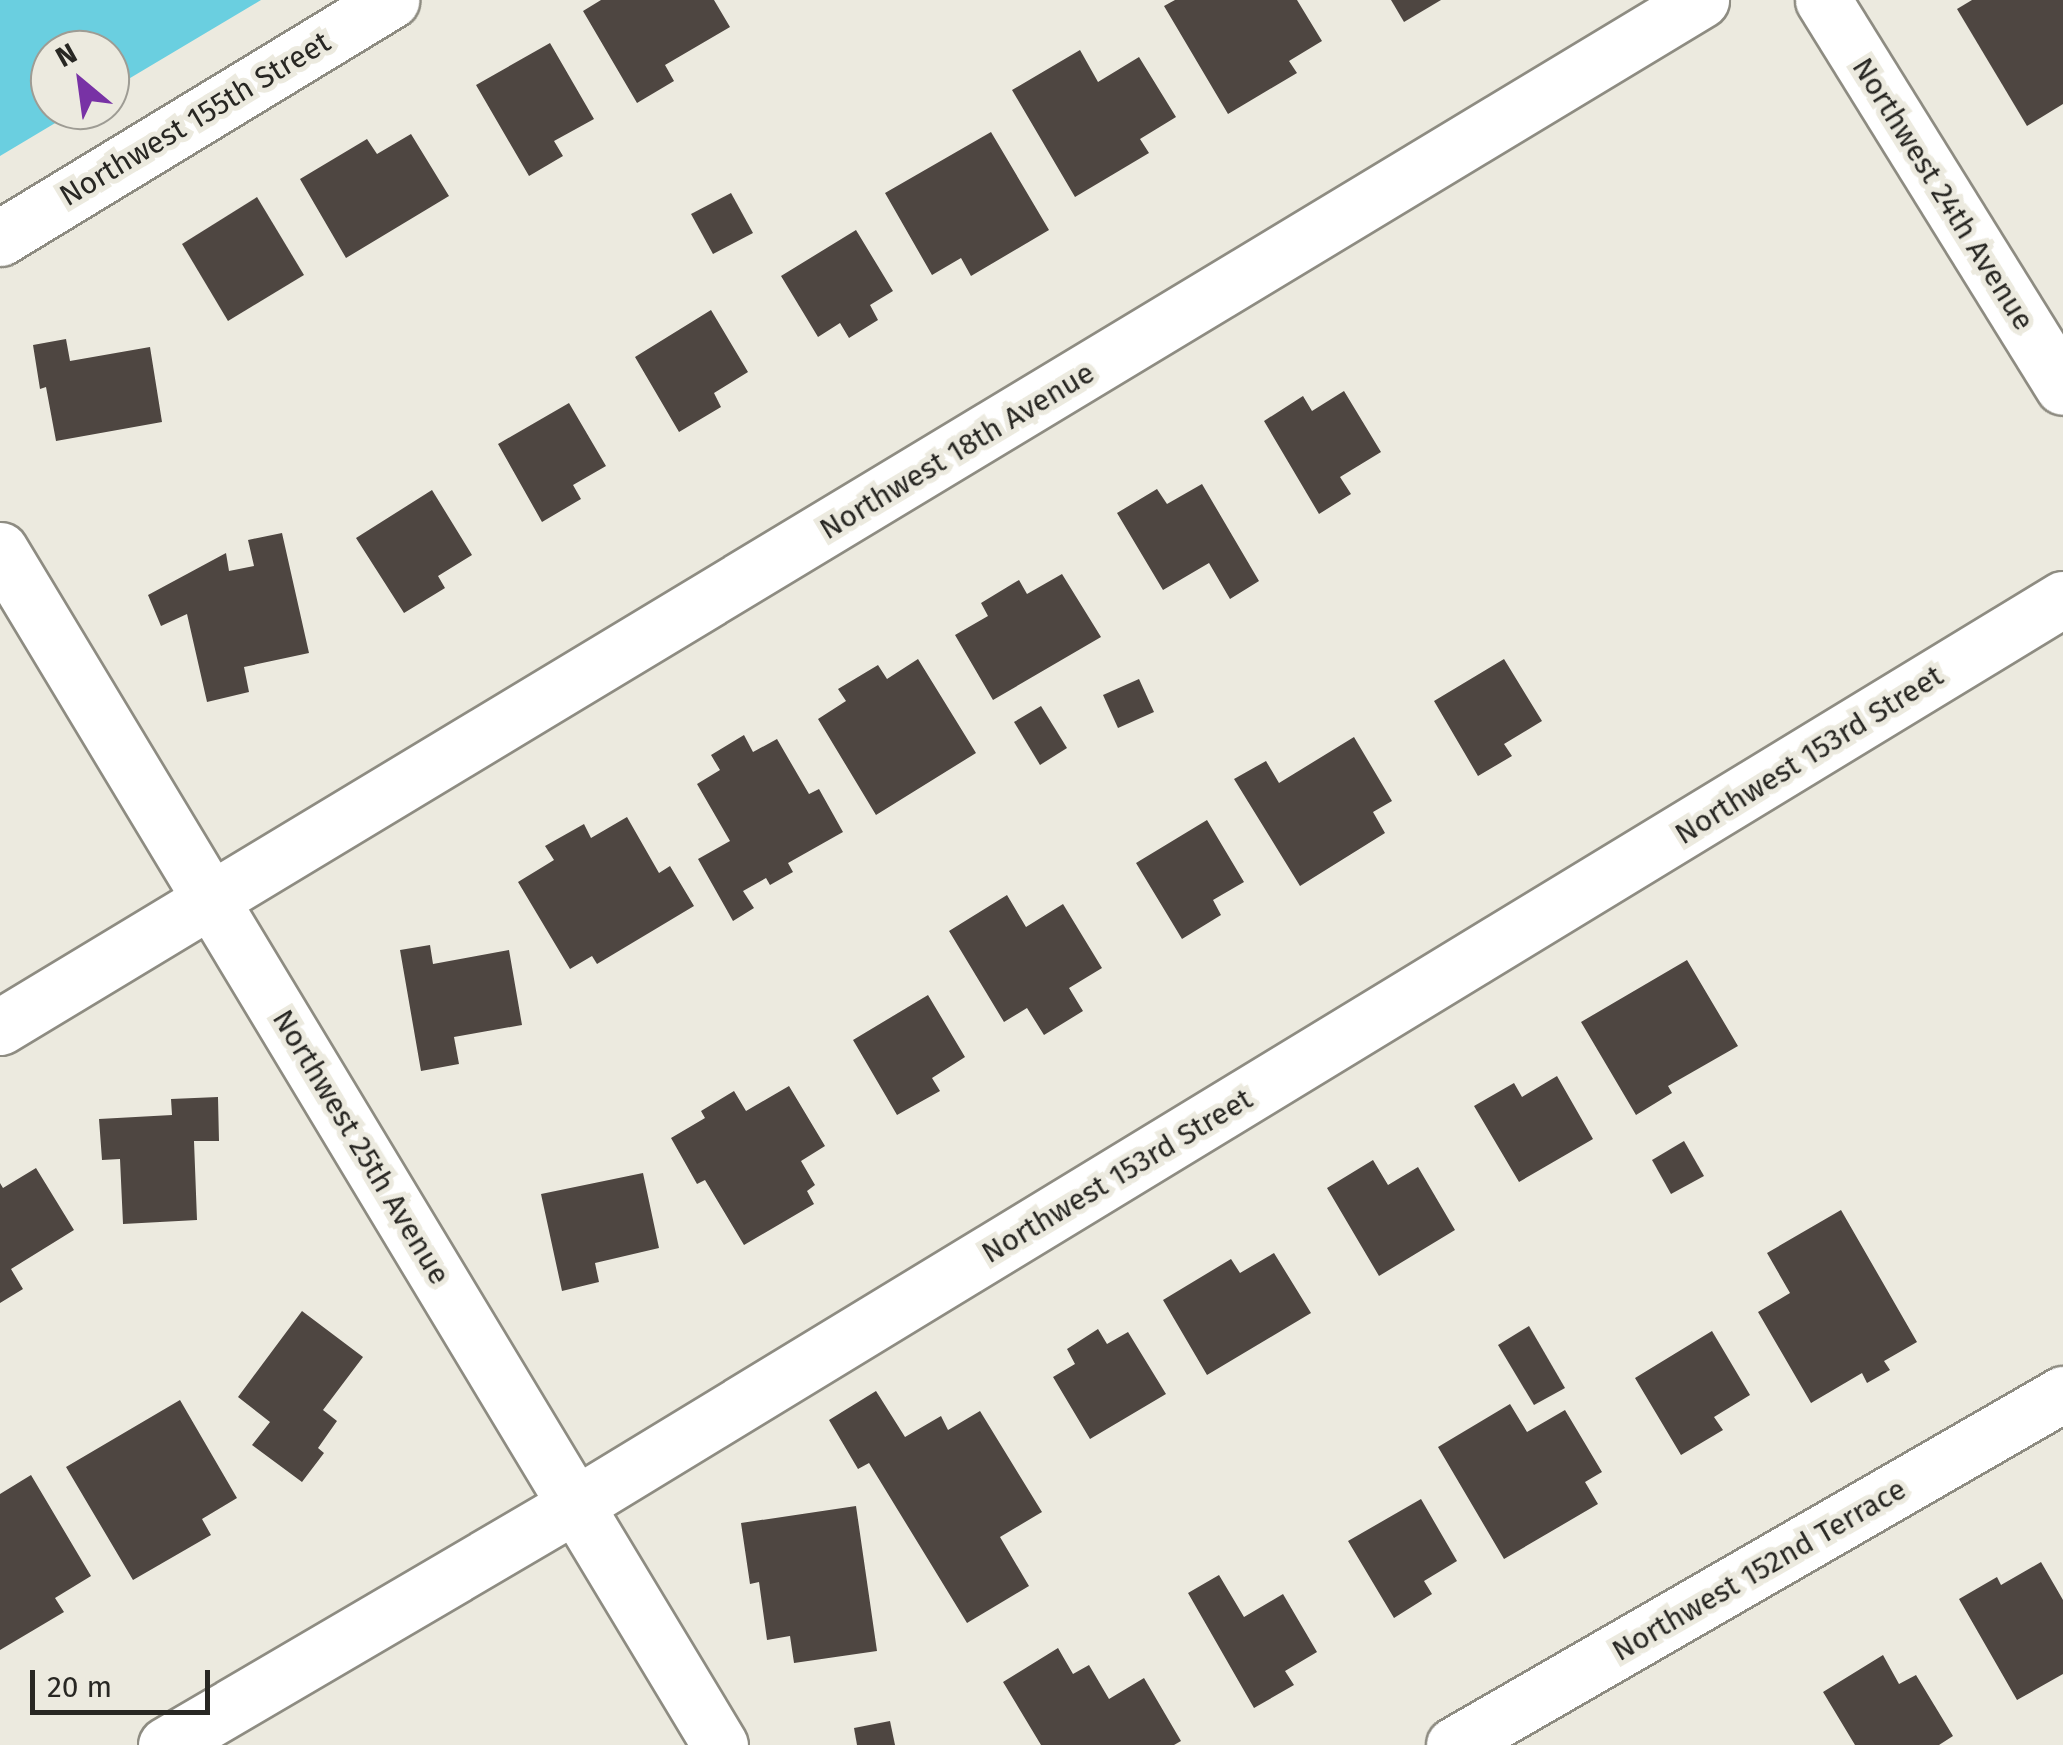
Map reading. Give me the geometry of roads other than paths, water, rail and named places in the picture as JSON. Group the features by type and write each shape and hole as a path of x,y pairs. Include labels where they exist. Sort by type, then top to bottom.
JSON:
{"street":[{"name":"Northwest 155th Street","path":"0,238 391,0"},
{"name":"Northwest 18th Avenue","path":"0,1027 1701,0"},
{"name":"Northwest 24th Avenue","path":"1823,0 2063,387"},
{"name":"Northwest 25th Avenue","path":"0,550 720,1745"},
{"name":"Northwest 153rd Street","path":"166,1745 576,1504 2063,598"},
{"name":"Northwest 152nd Terrace","path":"1454,1745 2063,1394"}],"water":[{"path":"0,0 261,0 130,78 130,30 30,30 30,130 44,130 0,156"}]}
